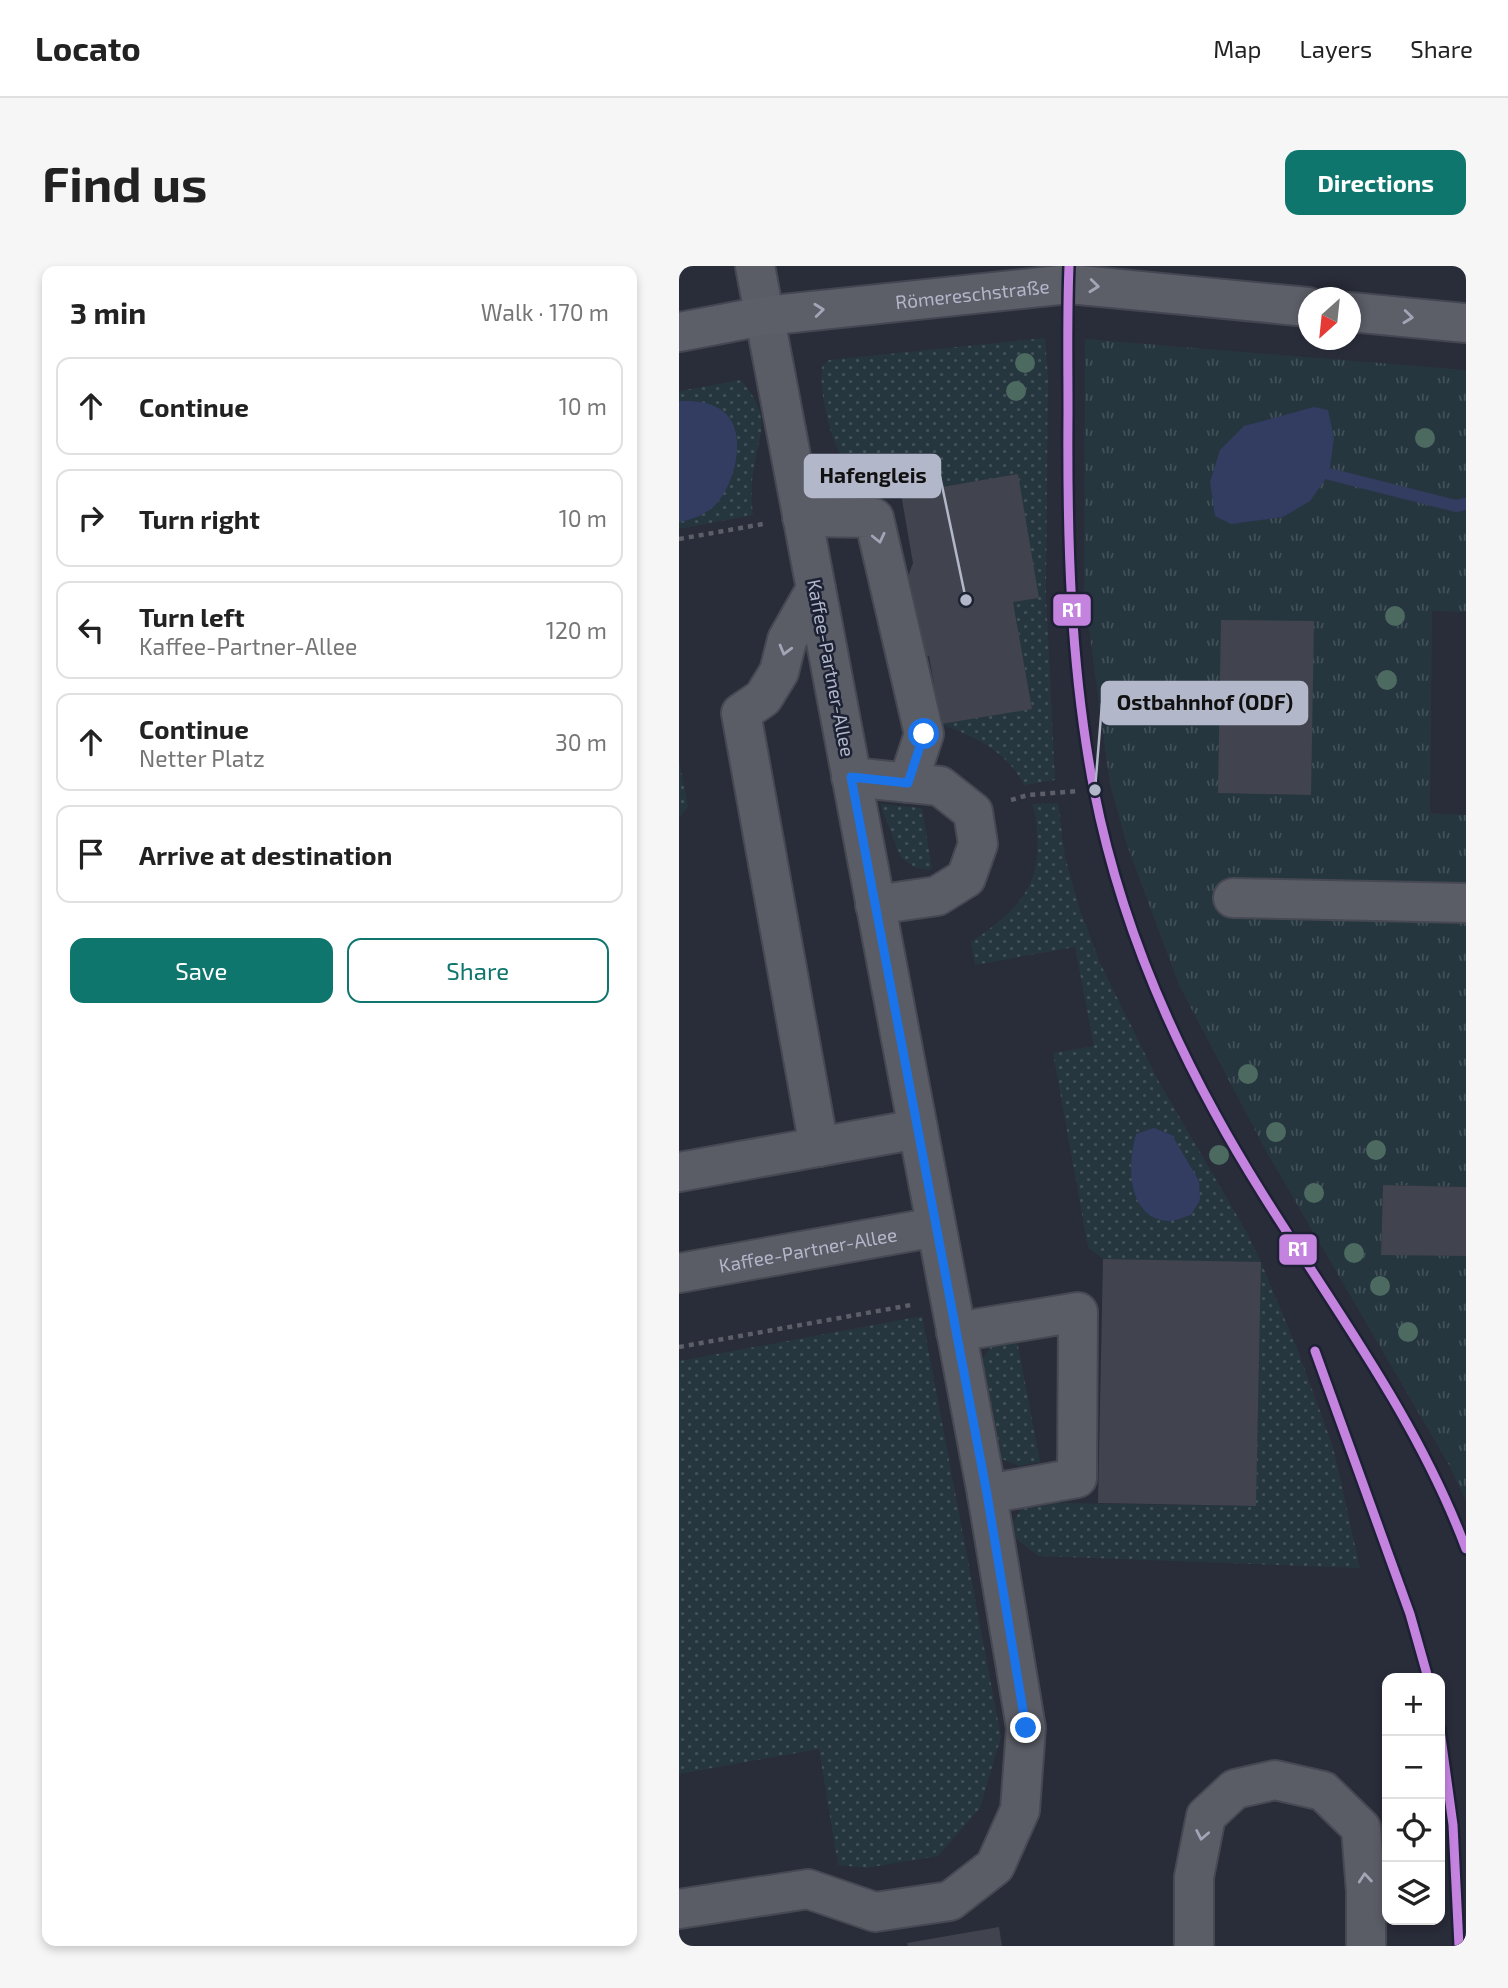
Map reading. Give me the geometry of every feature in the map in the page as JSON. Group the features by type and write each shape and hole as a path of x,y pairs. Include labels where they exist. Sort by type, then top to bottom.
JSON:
{"main road":[{"name":"Römereschstraße","path":"679,332 764,316 1069,284 1298,306"},
{"path":"1361,313 1466,323"}],"street":[{"name":"Kaffee-Partner-Allee","path":"679,1909 808,1889 875,1912 950,1901 995,1866 1020,1810 1026,1728 987,1494 754,266"},
{"path":"802,517 874,518 924,734 908,783"},
{"path":"816,589 787,640 779,672 763,698 741,713 819,1147"},
{"path":"851,777 940,786 972,811 978,844 966,878 937,896 875,905"},
{"path":"1233,898 1466,903"},
{"path":"679,1172 918,1129"},
{"name":"Kaffee-Partner-Allee","path":"679,1273 936,1227"},
{"path":"953,1315 1077,1312 1077,1478 987,1494"},
{"path":"1194,1946 1194,1877 1206,1816 1235,1788 1275,1780 1323,1791 1360,1828 1366,1892 1366,1946"}],"path":[{"path":"679,539 802,517"},
{"path":"972,811 1028,795 1079,791"},
{"path":"679,1347 953,1315"}],"green space":[{"path":"1045,338 1048,377 1046,595 1055,780 1024,785 999,754 978,740 941,724 1032,708 1013,602 1038,598 1018,475 901,494 871,485 850,468 836,445 824,404 821,373 822,367 829,360"},
{"path":"1085,339 1466,370 1466,612 1432,611 1430,813 1466,815 1466,1187 1383,1185 1381,1254 1466,1256 1466,1501 1449,1465 1266,1151 1179,985 1127,845 1110,784 1084,593"},
{"path":"741,380 756,403 761,421 752,478 753,515 679,529 679,391"},
{"path":"679,760 688,807 679,817"},
{"path":"1058,803 1065,857 1079,907 1100,963 1159,1082 1246,1231 1261,1262 1298,1351 1333,1447 1360,1568 1039,1556 1016,1539 1013,1522 1021,1509 1058,1503 1256,1506 1261,1263 1103,1259 1088,1247 1053,1053 1094,1046 1075,947 975,965 971,942 1011,910 1029,885 1035,871 1037,832 1032,804"},
{"path":"880,804 922,808 932,870 916,868 901,858"},
{"path":"922,1316 1001,1737 980,1808 938,1856 866,1868 838,1865 819,1749 679,1774 679,1361"},
{"path":"1017,1340 1040,1462 1019,1466 1002,1459 983,1359 992,1345"}],"water":[{"path":"679,401 703,402 727,415 734,426 737,455 728,485 713,507 679,522"},
{"path":"1314,407 1328,410 1334,438 1329,474 1310,501 1283,517 1231,524 1215,516 1210,482 1220,450 1244,426"},
{"path":"1154,1128 1172,1135 1199,1181 1200,1200 1191,1215 1169,1221 1155,1218 1145,1211 1138,1201 1131,1174 1133,1146 1136,1134"}],"building":[{"path":"1018,474 1039,598 1013,602 1032,709 941,724 929,656 916,658 904,587 913,563 901,494"},
{"path":"1221,620 1314,621 1311,795 1218,793"},
{"path":"1383,1185 1466,1187 1466,1256 1381,1255"},
{"path":"1103,1259 1261,1262 1256,1506 1098,1503"},
{"path":"999,1927 1002,1946 908,1946 907,1943"}],"waterway":[{"path":"1329,474 1456,506 1466,504"}],"transit line":[{"name":"R1","path":"1069,266 1068,506 1075,649 1094,790 1114,874 1158,996 1195,1075 1246,1167 1382,1380 1442,1491 1466,1549"},
{"name":"R1","path":"1315,1351 1410,1614 1427,1673"},
{"name":"R1","path":"1441,1736 1453,1825 1459,1946"}],"place":[{"name":"Hafengleis","path":"966,600"},
{"name":"Ostbahnhof (ODF)","path":"1095,790"}],"route":[{"path":"924,734 908,783 851,777 987,1494 1026,1728"}]}
